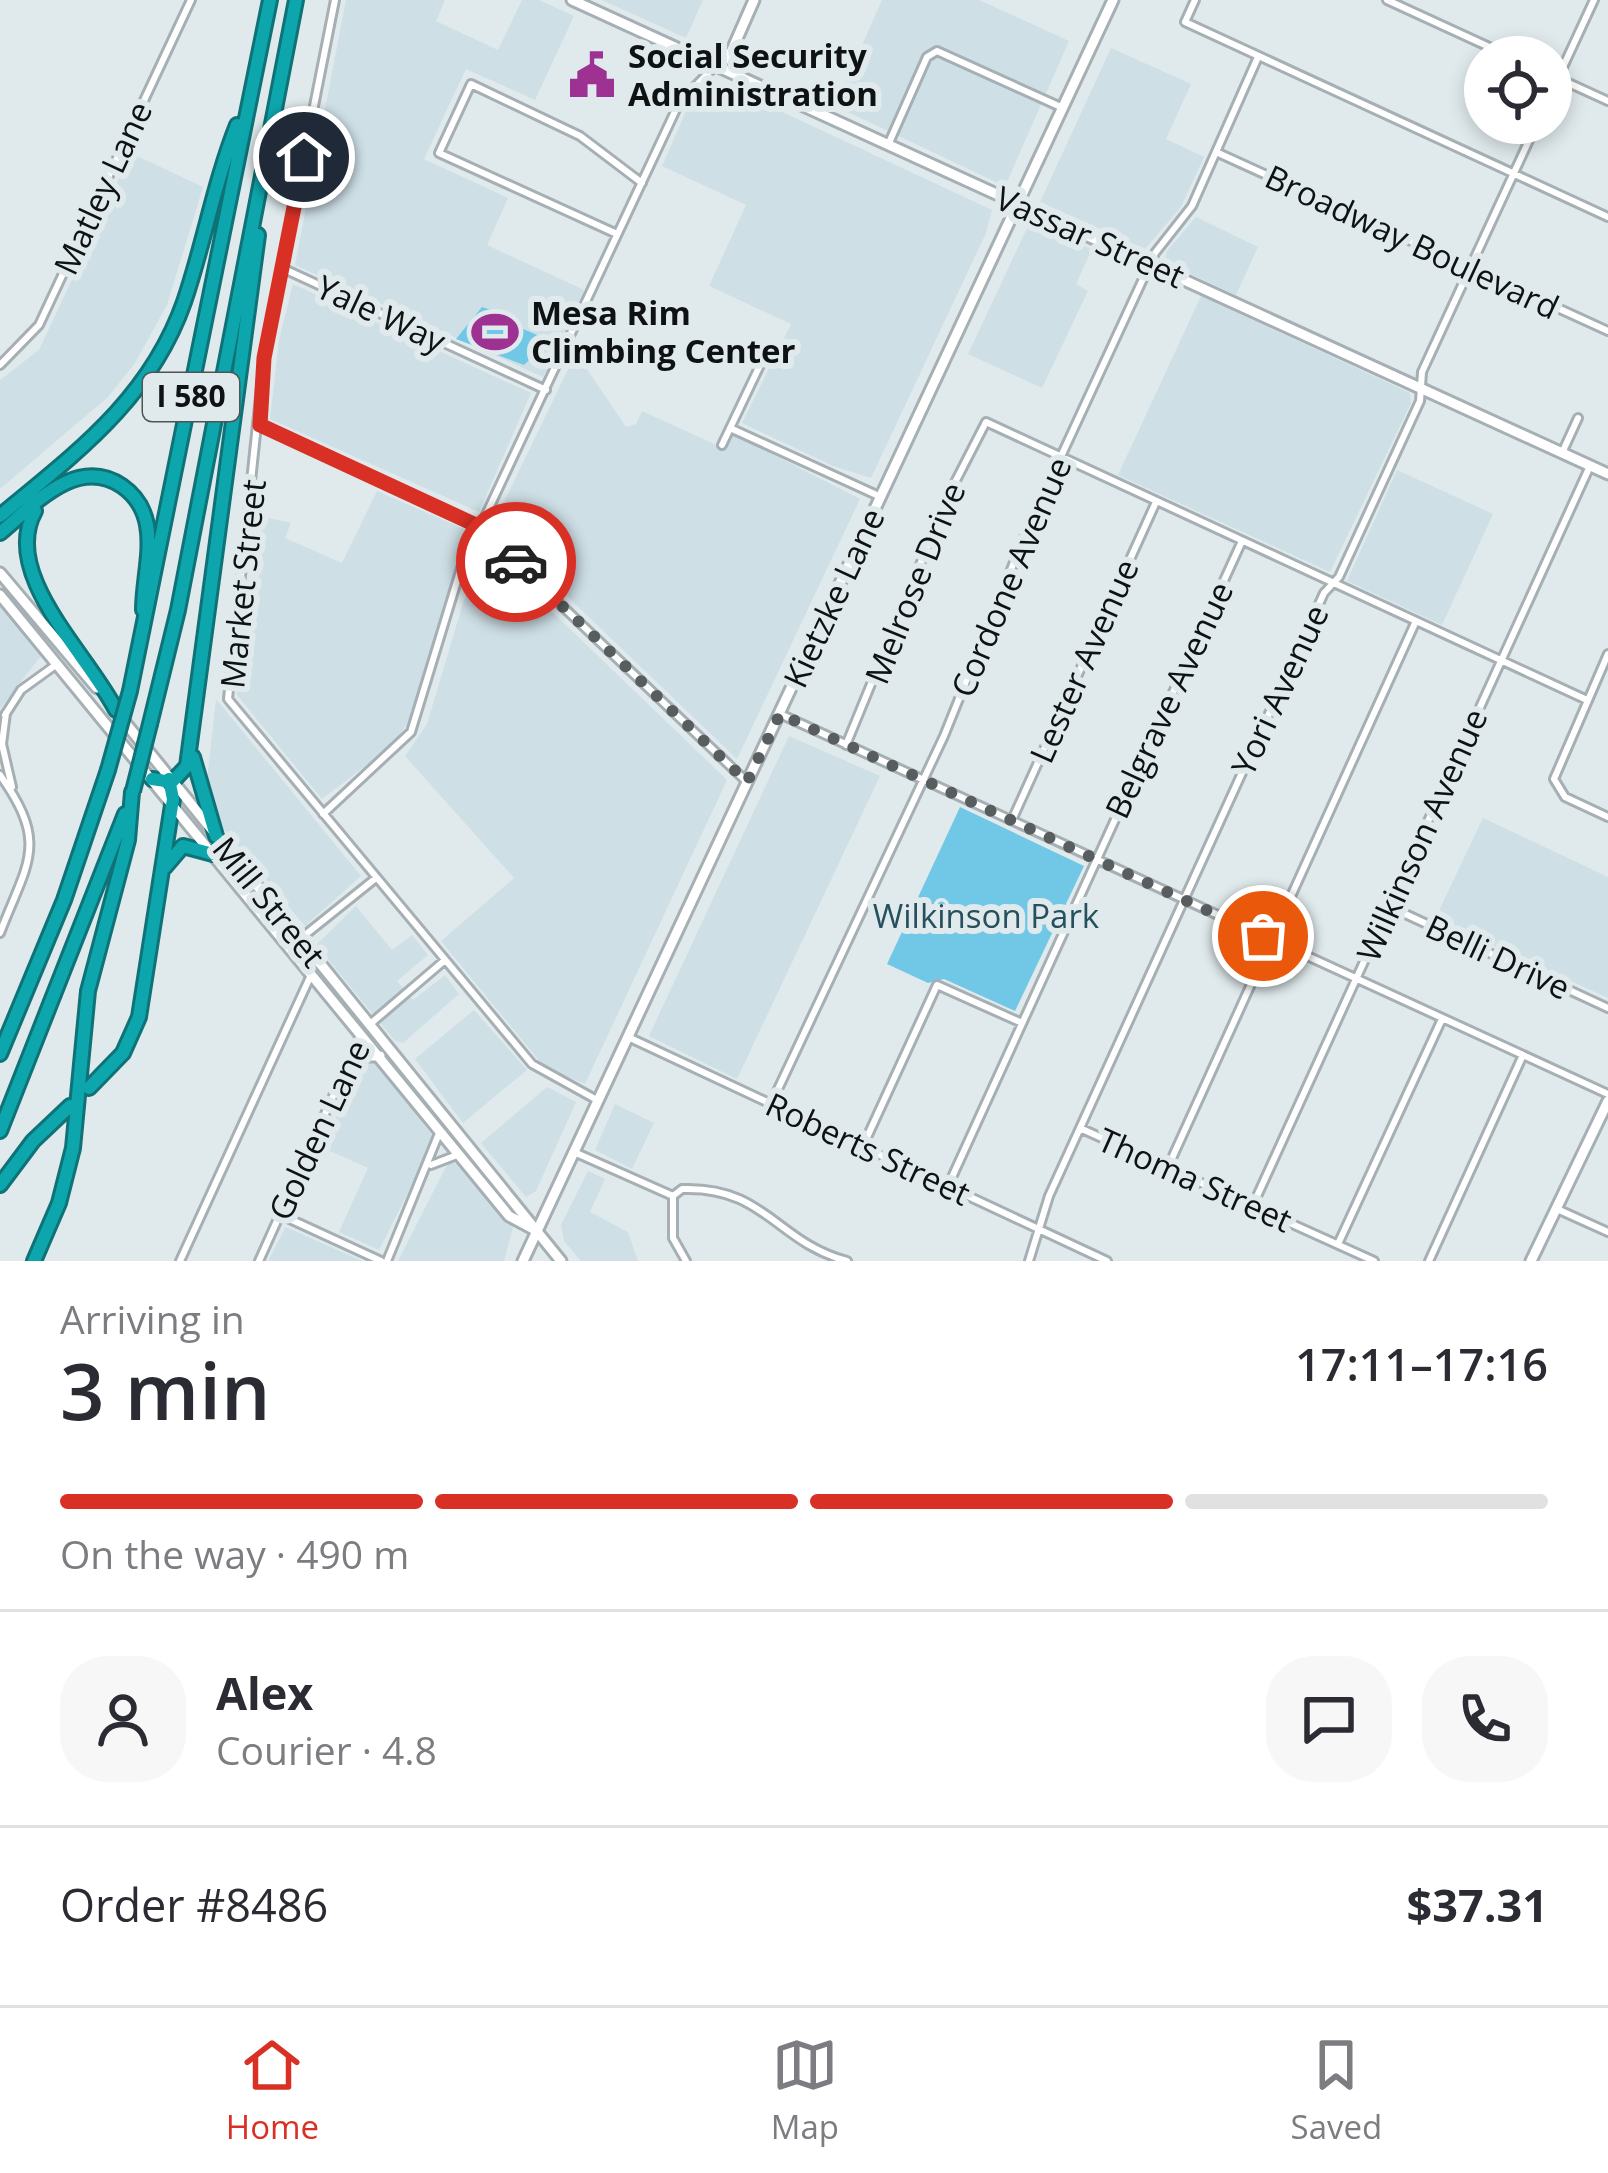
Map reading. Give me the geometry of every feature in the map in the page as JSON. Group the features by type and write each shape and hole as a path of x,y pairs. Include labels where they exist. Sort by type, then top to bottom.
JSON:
{"highway":[{"name":"I 580","path":"0,1054 64,900 130,691 270,0"},
{"name":"I 580","path":"0,1131 132,791 150,724 178,610 296,0"},
{"path":"0,516 113,421 155,364 186,297 218,176 248,102"},
{"path":"152,779 171,781 186,771 254,289 258,197"},
{"path":"0,533 56,488 78,478 100,477 125,488 140,506 148,537 139,653"},
{"path":"56,488 20,533 17,566 116,710"},
{"path":"192,725 197,782 216,836"},
{"path":"89,1088 118,1060 134,1031 172,804 171,781"},
{"path":"34,1261 59,1203 74,1148 90,975 128,840 132,791"},
{"path":"160,879 179,848 195,844 213,854"},
{"path":"0,1186 33,1141 70,1106"}],"main road":[{"name":"Vassar Street","path":"572,0 1608,474"},
{"path":"715,66 729,57 754,0"},
{"name":"Kietzke Lane","path":"523,1261 1113,0"},
{"name":"Mill Street","path":"0,573 216,836 312,973 526,1211 561,1261"},
{"name":"Mill Street","path":"0,595 213,854 365,1029 380,1056 509,1216 537,1231"},
{"path":"347,1066 363,1056 380,1056"},
{"path":"1532,1261 1608,1098"}],"street":[{"name":"Matley Lane","path":"0,365 39,325 191,0"},
{"name":"Market Street","path":"335,0 264,358 260,425 226,690 231,704 537,1069 597,1100"},
{"path":"1195,0 1185,22 1608,217"},
{"path":"1388,0 1466,36"},
{"path":"1572,42 1594,0"},
{"path":"889,145 927,57 937,51 1063,108"},
{"name":"Cordone Avenue","path":"771,1104 923,780 1061,458 1151,264 1192,206 1258,57"},
{"path":"322,814 411,732 461,568 683,97 715,66"},
{"path":"618,234 439,153 471,84 580,136 642,183"},
{"path":"1572,85 1608,101"},
{"name":"Yori Avenue","path":"1029,1261 1042,1231 1049,1196 1183,900 1412,418 1422,372 1527,144"},
{"name":"Broadway Boulevard","path":"1216,152 1608,331"},
{"name":"Yale Way","path":"282,268 545,390"},
{"path":"722,445 763,359"},
{"path":"1562,453 1578,418"},
{"name":"Melrose Drive","path":"847,745 949,494 986,422 1061,458"},
{"path":"260,425 480,527 747,782"},
{"path":"730,428 881,497"},
{"path":"1061,458 1587,700"},
{"name":"Wilkinson Avenue","path":"1253,1205 1591,466"},
{"name":"Lester Avenue","path":"1012,820 1156,502"},
{"name":"Belgrave Avenue","path":"948,1186 1242,541"},
{"path":"1168,1167 1416,621"},
{"path":"1608,654 1554,779 1565,796 1608,817"},
{"path":"0,727 21,690 57,664"},
{"path":"0,933 31,846 3,752 6,713"},
{"path":"780,714 1442,1017 1608,1098"},
{"path":"0,776 22,806"},
{"path":"294,943 376,878"},
{"name":"Belli Drive","path":"1388,906 1608,1008"},
{"name":"Golden Lane","path":"259,1261 365,1029 445,960"},
{"path":"180,1261 312,973"},
{"path":"863,1146 938,986 1022,1023"},
{"path":"1338,1244 1442,1017"},
{"name":"Roberts Street","path":"628,1037 1107,1261"},
{"path":"1429,1261 1523,1055"},
{"name":"Thoma Street","path":"1081,1129 1374,1261"},
{"path":"281,1215 384,1261 429,1168 440,1130"},
{"path":"574,1152 673,1196 694,1189 736,1194 816,1251 847,1261"},
{"path":"429,1168 444,1156 460,1156"},
{"path":"673,1196 673,1238 686,1261"},
{"path":"1557,1209 1608,1232"}],"shaded area":[{"path":"346,0 445,0 436,21 498,50 522,0 539,0 574,16 535,100 466,69 424,159 508,198 487,245 584,290 543,377 295,265"},
{"path":"602,0 703,0 686,38"},
{"path":"882,0 979,0 1069,41 1007,182 998,183 835,106"},
{"path":"1111,48 1191,84 1166,139 1204,157 1181,207 1145,249 1040,202"},
{"path":"718,82 992,210 986,233 871,478 833,466 742,423 791,324 709,286 746,205 662,166 690,102"},
{"path":"131,153 203,187 167,305 135,363 108,397 0,489 0,380 39,350"},
{"path":"1196,217 1258,247 1236,295 1165,262 1167,251"},
{"path":"1030,222 1092,249 1076,284 1088,291 1042,388 968,354"},
{"path":"293,284 531,393 479,512 270,419 279,340"},
{"path":"1201,296 1410,393 1411,403 1330,572 1118,475"},
{"path":"576,353 626,427 636,424 642,411 723,448 731,433 860,499 737,759 502,534 499,512"},
{"path":"1397,470 1493,514 1442,625 1347,581"},
{"path":"377,491 464,529 467,536 407,724 393,745 322,799 237,695 256,515 291,523 285,538 342,563"},
{"path":"488,550 727,780 585,1084 545,1068 441,941 514,878 405,756 427,724 464,600"},
{"path":"0,604 41,656 0,709"},
{"path":"216,699 361,876 305,926 219,824 213,810 207,781"},
{"path":"789,736 880,776 737,1079 649,1036"},
{"path":"1483,818 1608,877 1608,998 1435,919"},
{"path":"356,906 392,950 412,935 428,955 397,981 413,1000 445,975 459,994 403,1043 395,1041 316,945"},
{"path":"474,1010 527,1070 463,1123 415,1059"},
{"path":"365,1061 377,1064 435,1139 379,1250 339,1232 368,1168 321,1147"},
{"path":"547,1087 576,1102 536,1191 526,1197 481,1143"},
{"path":"615,1104 654,1123 632,1169 595,1150"},
{"path":"449,1161 462,1166 513,1227 504,1261 398,1261"},
{"path":"588,1171 605,1179 590,1212 628,1232 638,1261 581,1261 564,1241 561,1225"},
{"path":"288,1228 362,1261 268,1261"}],"green space":[{"name":"Mesa Rim Climbing Center","path":"482,307 519,320 516,326 549,340 524,365 456,339"},
{"name":"Wilkinson Park","path":"960,807 1084,866 1015,1011 944,979 928,983 887,964"}],"way so far":[{"path":"516,562 747,782 780,714 1263,936"}],"place":[{"name":"Social Security Administration","path":"592,75"},
{"name":"Mesa Rim Climbing Center","path":"495,332"}],"route":[{"path":"304,157 264,358 260,425 478,526 516,562"}]}
